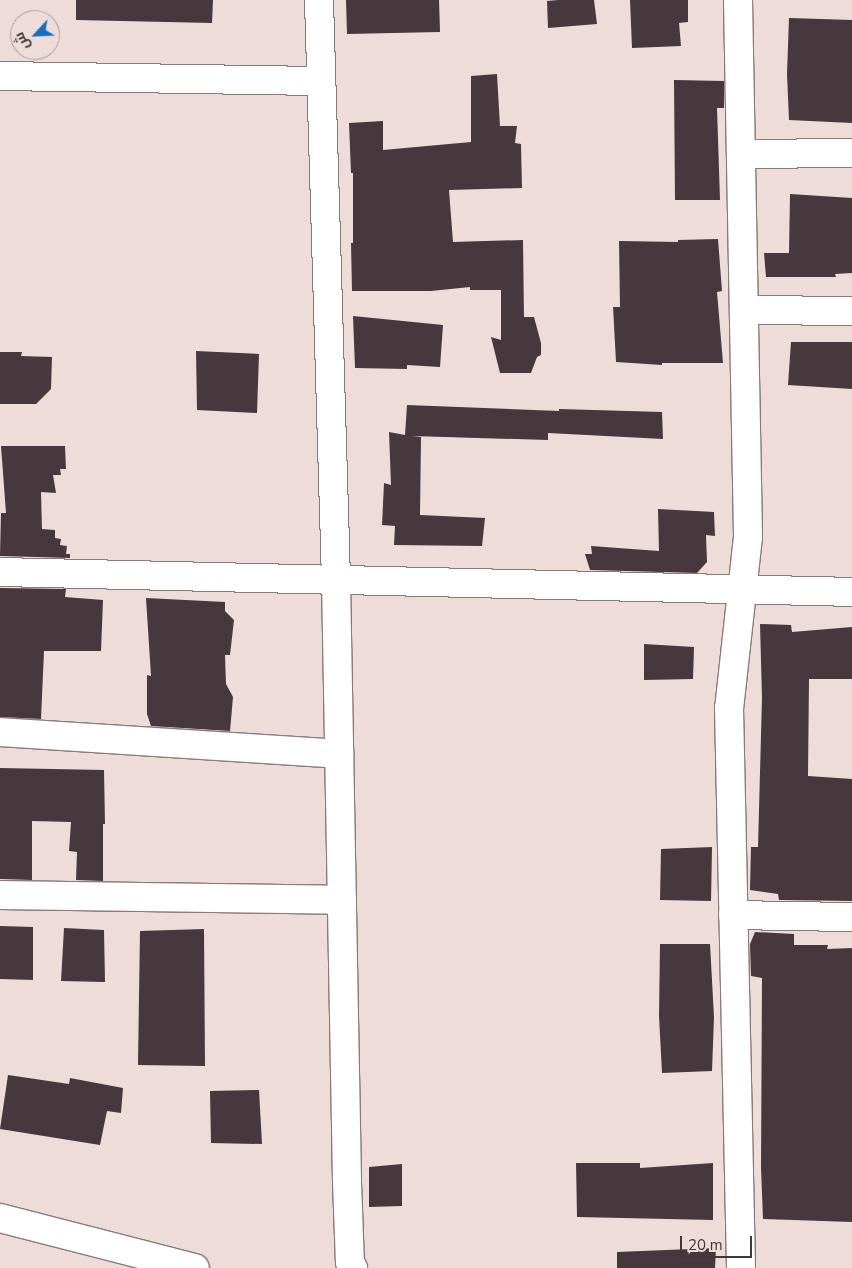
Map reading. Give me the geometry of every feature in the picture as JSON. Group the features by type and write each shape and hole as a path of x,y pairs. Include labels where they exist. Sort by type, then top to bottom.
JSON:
{"street":[{"path":"320,0 340,754 347,1182 350,1262 353,1268"},
{"path":"738,0 748,537 740,589 729,708 741,1268"},
{"path":"0,76 321,81"},
{"path":"741,154 852,154"},
{"path":"744,310 852,311"},
{"path":"0,572 852,592"},
{"path":"0,732 340,754"},
{"path":"0,894 342,900"},
{"path":"733,915 852,918"},
{"path":"0,1218 195,1268"}],"building":[{"path":"76,0 213,0 212,23 76,20"},
{"path":"346,0 439,0 440,32 347,34"},
{"path":"594,0 597,24 548,28 547,1"},
{"path":"630,0 688,0 688,22 679,23 681,46 632,48"},
{"path":"789,18 852,20 852,123 789,120 787,74"},
{"path":"497,74 500,126 517,126 515,143 521,144 522,188 449,190 453,242 523,240 524,317 534,317 541,343 541,355 537,357 531,373 500,373 491,337 501,340 501,290 470,290 470,287 431,291 352,291 353,173 351,173 349,123 383,121 383,150 471,142 471,76"},
{"path":"674,80 724,81 724,108 717,108 720,200 675,200"},
{"path":"790,194 852,198 852,273 835,274 836,277 766,277 764,253 789,253"},
{"path":"718,239 722,291 717,292 723,363 662,363 662,365 616,362 613,307 620,307 619,241 678,242 678,240"},
{"path":"353,316 443,325 440,367 407,365 407,369 355,368"},
{"path":"791,342 852,342 852,389 788,385"},
{"path":"196,351 259,354 257,413 197,410"},
{"path":"0,352 22,352 21,356 52,357 51,389 36,404 0,404"},
{"path":"407,405 559,411 559,409 662,412 663,439 548,433 548,440 412,436 421,437 420,515 485,518 482,546 394,545 395,526 382,525 384,483 391,485 389,432 405,435"},
{"path":"1,446 65,446 66,469 60,469 61,475 53,475 56,493 41,492 42,529 55,530 55,538 61,539 60,545 67,546 66,554 70,554 70,558 0,556 1,513 6,513"},
{"path":"658,509 714,512 715,536 706,535 707,562 697,573 590,570 585,554 592,554 591,546 659,551"},
{"path":"0,588 66,589 65,597 103,600 101,651 44,651 41,719 0,717"},
{"path":"146,598 225,602 225,611 234,620 230,655 225,655 226,684 233,697 230,731 151,726 147,714 147,675 151,676"},
{"path":"760,624 791,625 792,632 852,627 852,679 809,679 808,776 852,779 852,901 779,900 778,894 750,890 751,847 758,847 762,698"},
{"path":"644,644 694,647 693,679 644,680"},
{"path":"0,768 104,770 103,881 76,880 77,852 69,851 71,822 32,821 32,880 0,879"},
{"path":"712,847 711,901 660,900 661,849"},
{"path":"0,926 33,927 33,980 0,979"},
{"path":"64,928 104,930 105,982 61,981"},
{"path":"204,929 205,1066 138,1065 140,931"},
{"path":"755,932 794,934 794,945 828,945 827,949 852,948 852,1222 763,1219 761,1168 762,978 751,976 750,944"},
{"path":"660,944 710,944 714,1017 712,1071 662,1073 659,1016"},
{"path":"8,1075 69,1084 70,1078 123,1088 121,1113 107,1111 100,1145 0,1129"},
{"path":"259,1090 262,1144 211,1143 210,1091"},
{"path":"576,1163 640,1163 640,1168 713,1163 713,1220 577,1217"},
{"path":"402,1164 402,1206 369,1207 369,1167"},
{"path":"716,1248 715,1268 617,1268 617,1252"}]}
